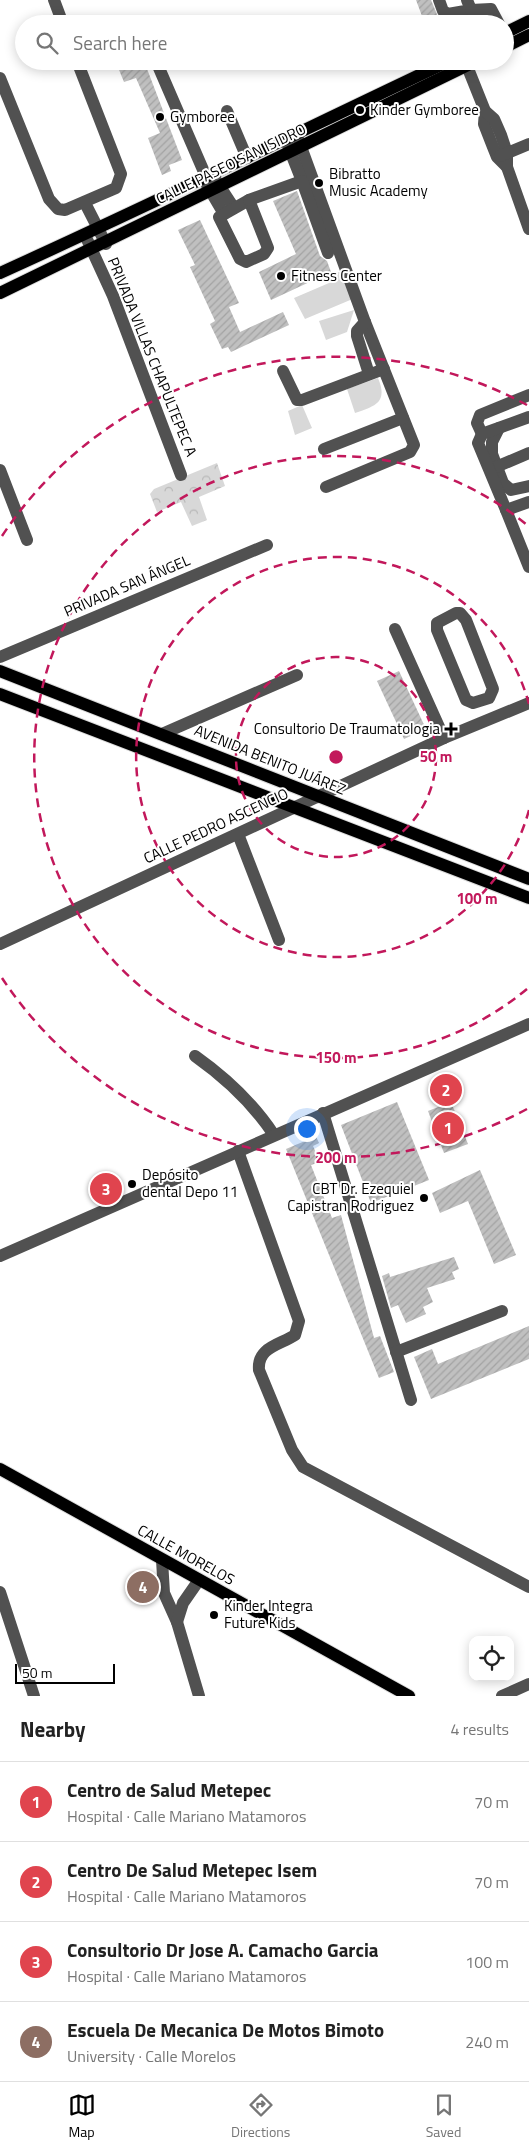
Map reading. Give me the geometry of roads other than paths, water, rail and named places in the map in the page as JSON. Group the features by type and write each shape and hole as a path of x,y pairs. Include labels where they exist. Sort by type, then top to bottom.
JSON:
{"main road":[{"path":"514,33 529,21"},
{"path":"514,38 529,35"},
{"name":"CALLE PASEO SAN ISIDRO","path":"2,272 98,229 430,70"},
{"name":"CALLE PASEO SAN ISIDRO","path":"0,293 92,251 456,70"},
{"path":"2,272 12,288"},
{"name":"AVENIDA BENITO JUÁREZ","path":"0,671 529,879"},
{"path":"0,694 529,898"},
{"name":"CALLE MORELOS","path":"0,1469 409,1696"}],"street":[{"path":"54,0 60,15"},
{"path":"439,0 443,11 448,14 469,5 491,9 494,15"},
{"path":"0,78 52,206 65,210 116,188 121,174 81,70"},
{"path":"160,70 207,176 229,211"},
{"path":"472,70 485,111 484,124 502,155 529,230"},
{"path":"227,111 247,158"},
{"path":"291,136 414,445 410,452 326,487"},
{"path":"502,155 529,144"},
{"path":"296,149 302,181 328,253"},
{"path":"249,200 268,248 264,254 251,261 240,259 218,217 249,200 302,181"},
{"path":"85,203 106,244"},
{"name":"PRIVADA VILLAS CHAPULTEPEC A","path":"85,235 113,296 181,475"},
{"path":"365,322 357,331 357,336 369,374"},
{"path":"283,371 297,400 302,400 384,369"},
{"path":"482,434 477,423 480,415 529,394"},
{"path":"529,417 482,434 478,443 478,448 529,566"},
{"path":"324,449 403,418"},
{"path":"499,428 491,447 496,467 505,487 517,490 529,486"},
{"path":"496,467 529,453"},
{"path":"0,470 27,540"},
{"path":"506,510 529,502"},
{"name":"PRIVADA SAN ÁNGEL","path":"0,657 267,545"},
{"path":"460,613 466,620 493,689 492,695 482,700 470,704 466,700 437,630 439,620 460,613"},
{"path":"396,629 444,738"},
{"path":"162,734 297,676"},
{"path":"482,700 490,719"},
{"name":"CALLE PEDRO ASCENCIO","path":"0,944 444,738 529,703"},
{"path":"238,834 279,940"},
{"path":"0,1256 529,1024"},
{"path":"195,1056 218,1072 259,1112 274,1135"},
{"path":"323,1113 411,1400"},
{"path":"238,1151 299,1322 295,1335 261,1355 259,1370 292,1450 303,1467 529,1587"},
{"path":"396,1352 502,1311"},
{"path":"162,1560 164,1593 177,1622 199,1696"},
{"path":"177,1622 183,1602 199,1580"},
{"path":"0,1592 34,1696"},
{"path":"502,1696 529,1684"}],"place":[{"name":"Kinder Gymboree","path":"360,110"},
{"name":"Gymboree","path":"160,117"},
{"name":"Bibratto Music Academy","path":"319,183"},
{"name":"Fitness Center","path":"281,276"},
{"name":"Consultorio De Traumatologia","path":"451,729"},
{"name":"Centro De Salud Metepec Isem","path":"446,1090"},
{"name":"Centro de Salud Metepec","path":"448,1128"},
{"name":"Depósito dental Depo 11","path":"132,1184"},
{"name":"Consultorio Dr Jose A. Camacho Garcia","path":"106,1189"},
{"name":"CBT Dr. Ezequiel Capistran Rodriguez","path":"424,1198"},
{"name":"Escuela De Mecanica De Motos Bimoto","path":"143,1587"},
{"name":"Kinder Integra Future Kids","path":"214,1615"}]}
